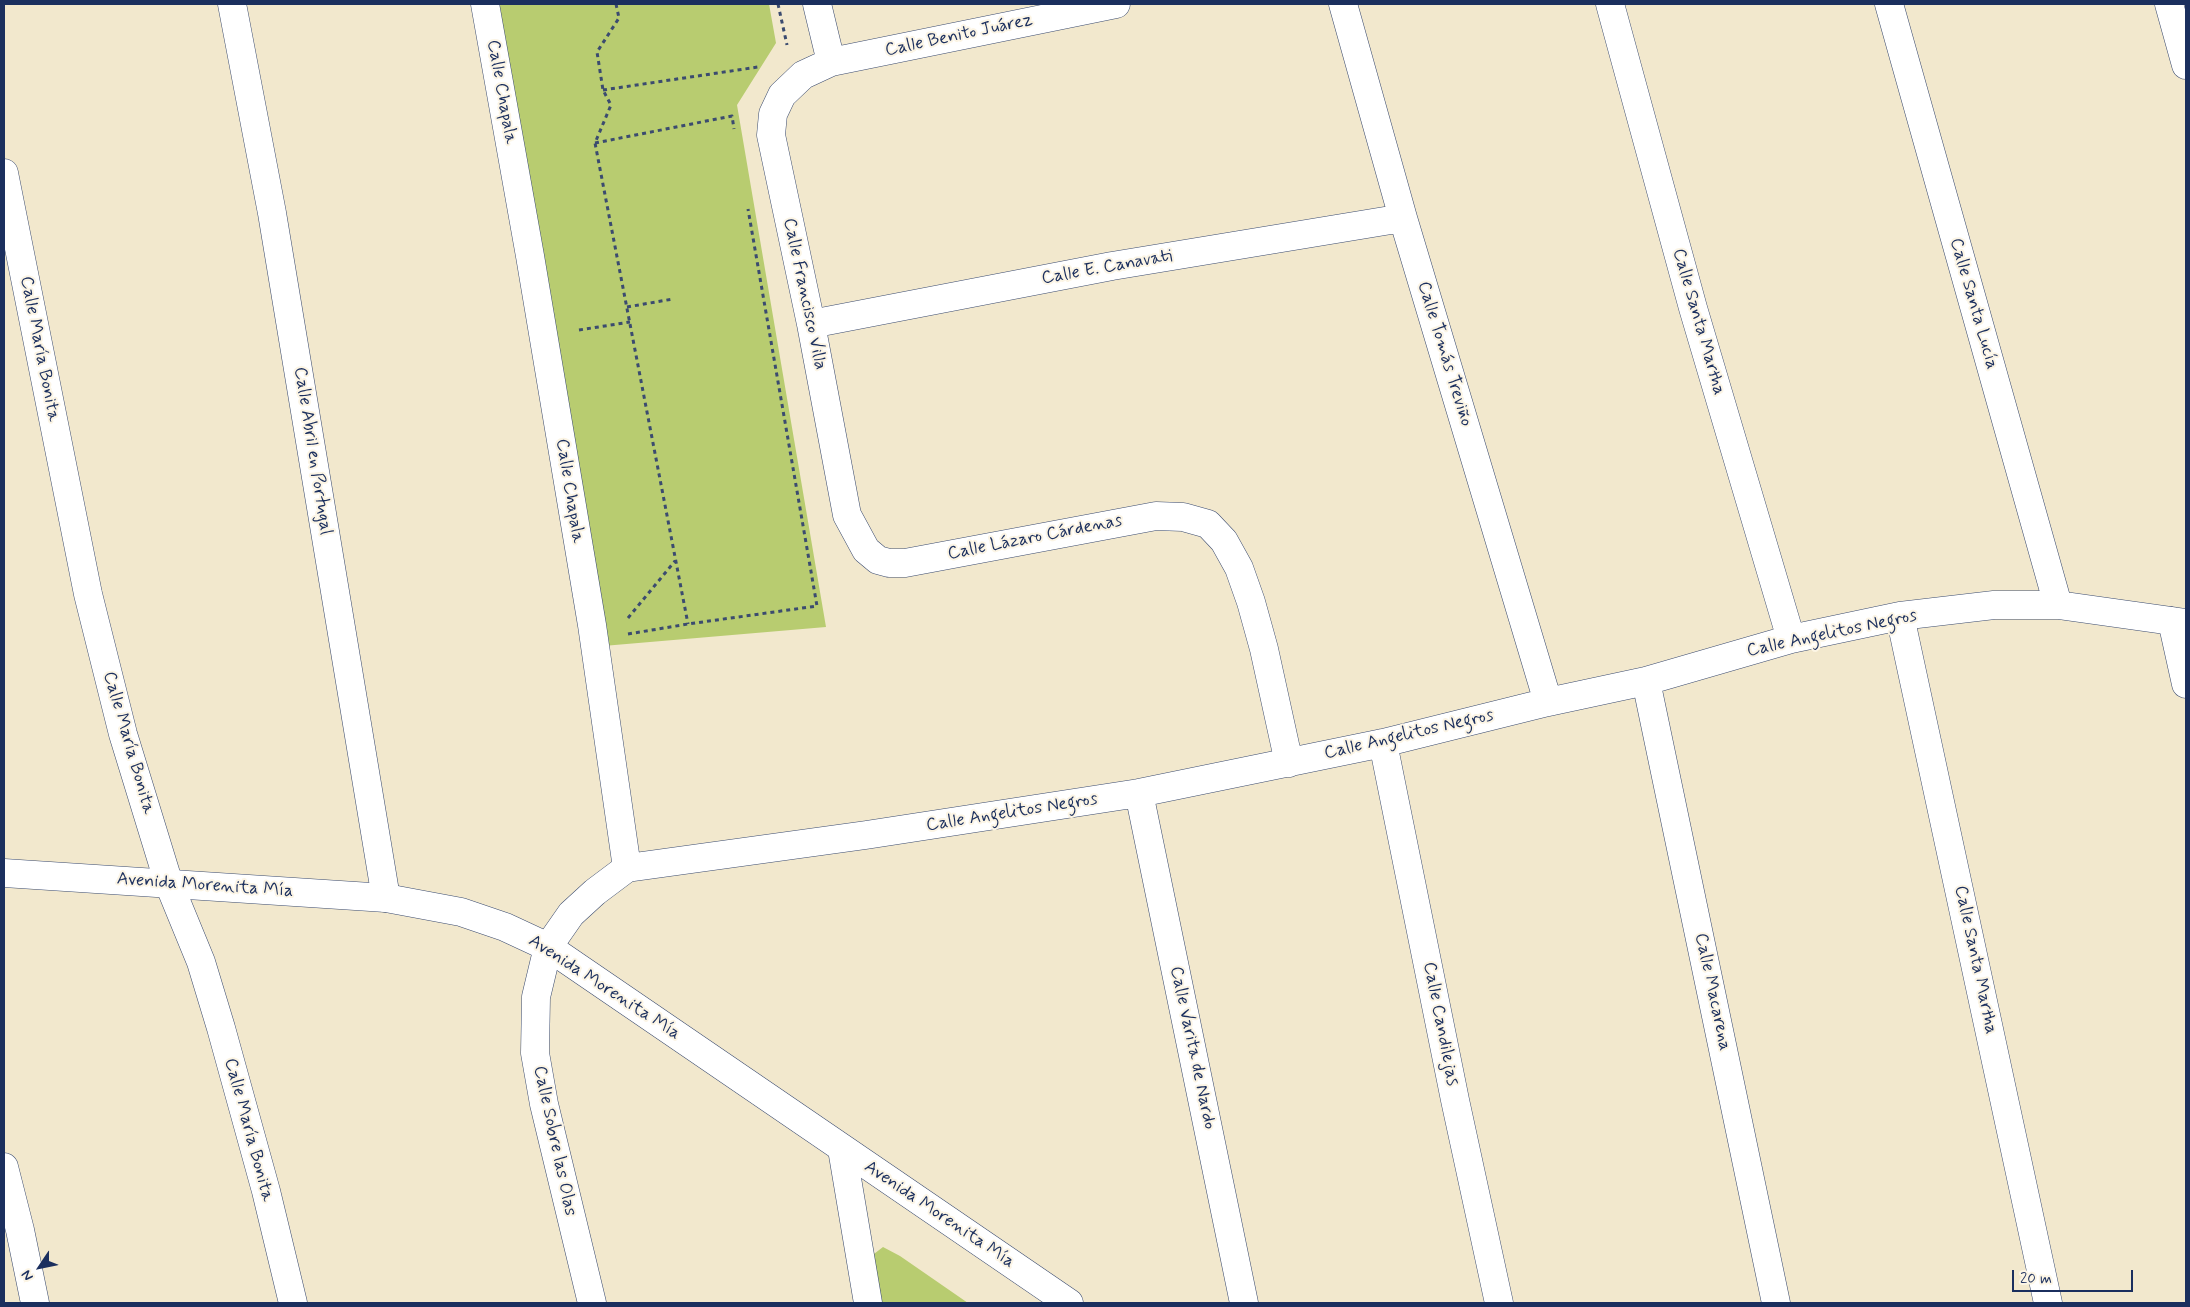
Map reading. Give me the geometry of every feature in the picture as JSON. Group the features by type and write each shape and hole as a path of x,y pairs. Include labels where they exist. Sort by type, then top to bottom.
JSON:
{"street":[{"name":"Calle Abril en Portugal","path":"232,4 272,213 386,898"},
{"name":"Calle Chapala","path":"485,4 530,256 592,625 627,868"},
{"path":"817,4 831,62"},
{"name":"Calle Benito Juárez","path":"831,62 1078,7 1116,4"},
{"name":"Calle Tomás Treviño","path":"1343,4 1403,218 1548,702"},
{"name":"Calle Santa Martha","path":"1610,4 1693,308 1791,639"},
{"name":"Calle Santa Lucía","path":"1889,4 2058,605"},
{"path":"2169,4 2186,65"},
{"name":"Calle Francisco Villa","path":"831,62 803,75 782,95 773,114 772,135 811,324 847,515 866,550"},
{"name":"Calle María Bonita","path":"4,173 88,594 123,734 169,884 201,962 221,1028 266,1191 293,1303"},
{"name":"Calle E. Canavati","path":"811,324 1112,266 1403,218"},
{"name":"Calle Lázaro Cárdenas","path":"866,550 878,560 889,564 1156,516 1183,517 1208,524 1224,541 1239,568 1251,602 1264,649 1289,763"},
{"name":"Calle Angelitos Negros","path":"627,868 866,835 1139,793 1383,743 1548,702 1646,681 1791,639 1900,616 1994,605 2058,605 2179,622"},
{"name":"Calle Santa Martha","path":"1900,616 2048,1303"},
{"path":"2179,622 2186,684"},
{"name":"Calle Macarena","path":"1646,681 1776,1303"},
{"name":"Calle Candilejas","path":"1383,743 1451,1080 1499,1303"},
{"name":"Calle Varita de Nardo","path":"1139,793 1244,1303"},
{"path":"548,947 571,914 595,892 627,868"},
{"name":"Avenida Morenita Mía","path":"4,873 386,898 461,912 505,927 548,947 1069,1303"},
{"name":"Calle Sobre las Olas","path":"548,947 536,997 535,1053 544,1104 592,1303"},
{"path":"842,1149 868,1303"},
{"path":"4,1167 35,1303"}],"path":[{"path":"616,4 619,18 597,52 603,90 610,105 595,143 688,624 817,606 747,204"},
{"path":"778,4 788,50"},
{"path":"603,90 759,67"},
{"path":"595,143 732,116 735,135"},
{"path":"627,307 673,299"},
{"path":"576,330 630,322"},
{"path":"623,623 676,561"}],"green space":[{"path":"489,4 769,4 776,43 737,105 826,627 603,646"},
{"path":"883,1247 900,1256 968,1303 880,1303 870,1257"}]}
